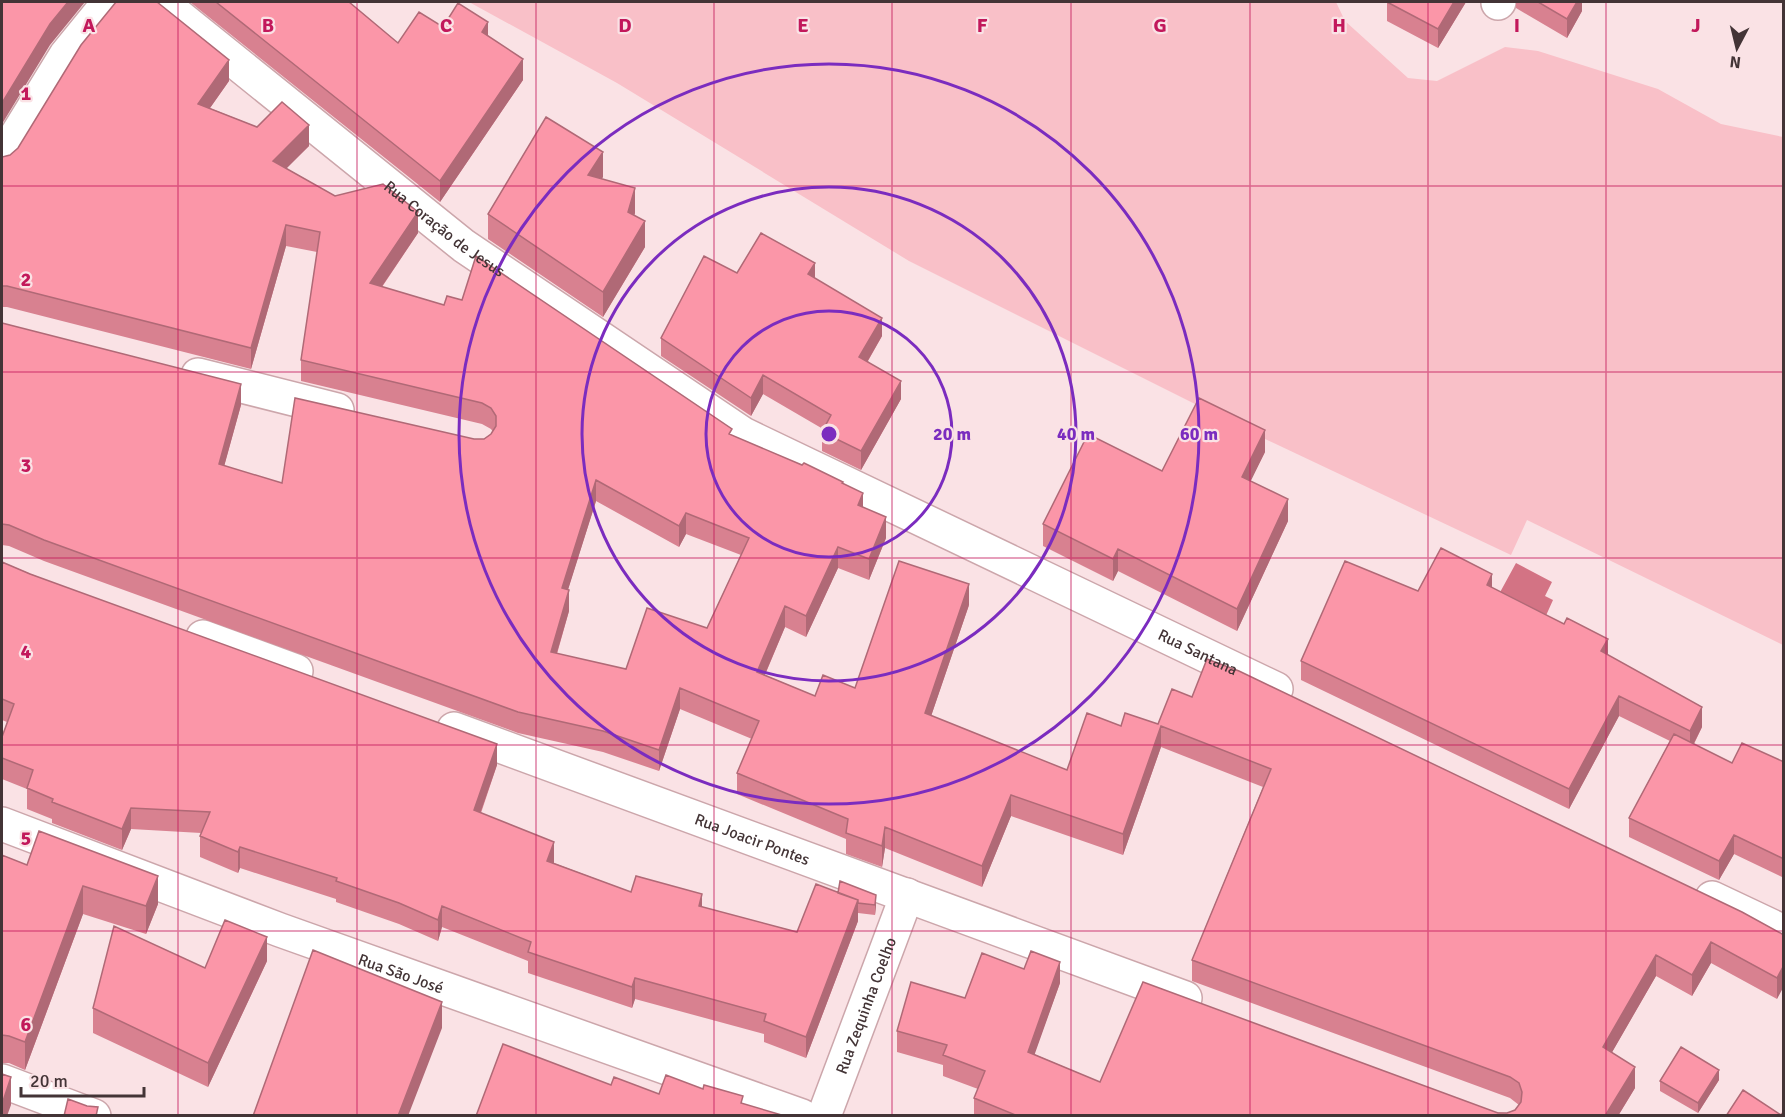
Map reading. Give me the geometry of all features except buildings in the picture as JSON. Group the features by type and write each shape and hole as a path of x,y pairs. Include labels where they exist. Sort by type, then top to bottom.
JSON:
{"street":[{"path":"2,159 66,55 110,2"},
{"name":"Rua Coração de Jesus","path":"161,2 464,246 743,434"},
{"path":"168,367 369,417"},
{"name":"Rua Santana","path":"743,434 1301,701"},
{"path":"171,626 328,683"},
{"name":"Rua Joacir Pontes","path":"428,719 1216,1009"},
{"name":"Rua São José","path":"2,824 280,930 802,1116"},
{"path":"1687,886 1784,932"},
{"name":"Rua Zequinha Coelho","path":"824,1116 907,895"},
{"path":"2,1081 94,1116"}],"shaded area":[{"path":"469,2 1336,2 1345,21 1408,78 1437,81 1505,47 1538,51 1658,89 1721,124 1783,137 1783,645 1527,520 1511,555 1265,439 909,261 617,83"},
{"path":"1516,563 1552,582 1545,596 1553,600 1544,620 1498,596"}]}
